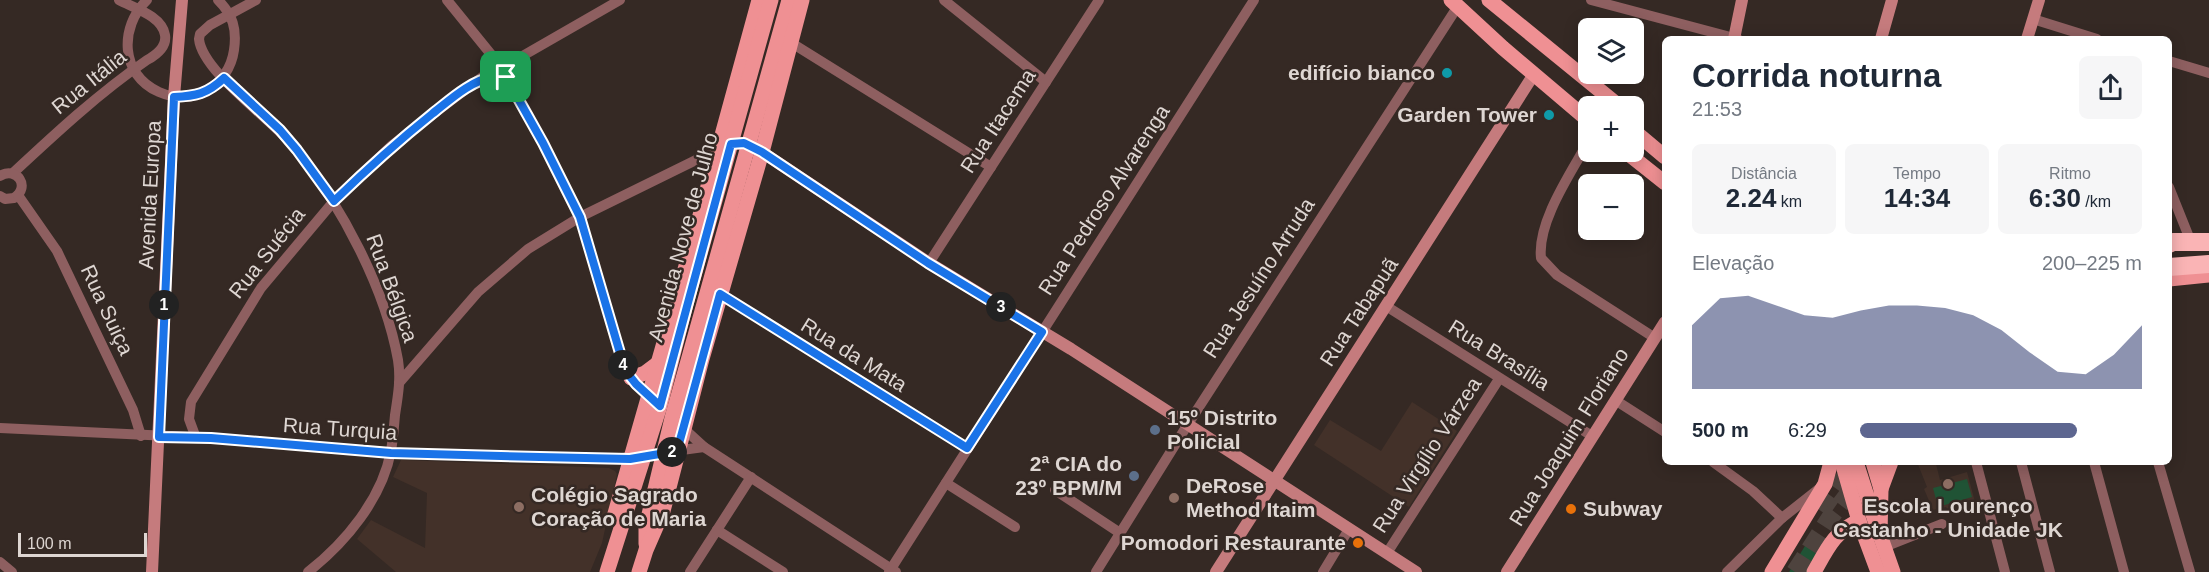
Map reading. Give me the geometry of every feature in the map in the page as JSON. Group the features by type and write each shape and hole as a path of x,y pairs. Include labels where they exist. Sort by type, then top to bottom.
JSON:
{"highway":[{"path":"2172,267 2209,264"}],"main road":[{"name":"Avenida Nove de Julho","path":"607,572 725,143 759,0"},
{"name":"Avenida Nove de Julho","path":"654,401 657,364 714,162 725,143 771,0"},
{"name":"Avenida Nove de Julho","path":"678,423 720,294 756,149 789,0"},
{"name":"Avenida Nove de Julho","path":"639,572 663,511 671,452 678,423 756,149 802,0"},
{"path":"1478,0 1592,96"},
{"path":"1489,0 1607,96"},
{"path":"1456,5 1578,111"},
{"path":"1456,5 1501,35 1578,100"},
{"path":"1644,126 1662,141"},
{"path":"1644,139 1662,154"},
{"path":"1644,154 1662,169"},
{"path":"1639,162 1662,181"},
{"path":"2172,279 2209,275"},
{"path":"631,378 645,373 657,364"},
{"path":"1772,572 1825,484 1830,465"},
{"path":"1843,465 1859,521 1878,572"},
{"path":"1857,465 1893,572"},
{"path":"1874,465 1881,489 1882,541"},
{"path":"1881,489 1890,465"},
{"path":"1814,572 1838,532 1859,521"},
{"path":"598,572 612,549"}],"street":[{"path":"119,0 137,10"},
{"path":"147,0 137,10 129,25 128,55 144,83 158,92 174,97 193,96 212,89 224,78 232,61 236,31 234,21 218,0"},
{"name":"Avenida Europa","path":"152,572 174,97 182,0"},
{"path":"230,13 256,0"},
{"path":"447,0 494,58"},
{"path":"620,0 513,60 498,56 491,62 497,75 543,143 580,217 621,360 631,378 704,447 892,571"},
{"path":"944,0 1046,82"},
{"name":"Rua Itacema","path":"928,263 1099,0"},
{"name":"Rua Pedroso Alvarenga","path":"892,571 967,448 1254,0"},
{"path":"1591,0 1616,4 1726,36"},
{"path":"1736,36 1742,0"},
{"path":"2028,36 2039,0"},
{"path":"1882,36 1889,1"},
{"name":"Rua Jesuíno Arruda","path":"1096,572 1456,5"},
{"name":"Rua Itália","path":"7,174 31,157 70,120 159,52 165,34 155,19 137,10"},
{"name":"Rua Bélgica","path":"230,13 204,29 200,34 199,44 209,63 280,130 334,201 355,240 385,314 398,360 399,383 391,453 380,483 360,519 325,558 308,572"},
{"path":"2033,20 2087,36"},
{"path":"790,42 991,167"},
{"path":"497,75 510,74 513,60"},
{"path":"2172,62 2209,73"},
{"name":"Rua Tabapuã","path":"1216,572 1534,74"},
{"name":"Rua Suécia","path":"196,438 190,424 191,402 261,288 334,201 391,146 457,95 482,79 497,75"},
{"path":"399,383 478,292 528,249 580,217 696,160 725,143 744,143 928,263 1188,424 1416,572"},
{"path":"696,160 714,162"},
{"path":"1578,160 1563,188 1541,241 1541,258 1557,275 1655,338"},
{"path":"5,198 22,185 7,174"},
{"name":"Rua Suiça","path":"5,198 26,206 57,251 133,411 141,435"},
{"path":"2172,199 2182,242"},
{"name":"Rua da Mata","path":"720,294 967,448"},
{"name":"Rua Brasília","path":"1386,306 1592,436"},
{"name":"Rua Joaquim Floriano","path":"1507,572 1662,327"},
{"name":"Rua Virgílio Várzea","path":"1387,553 1499,379"},
{"path":"1615,400 1662,430"},
{"name":"Rua Turquia","path":"0,428 196,438 391,453 637,457 704,447"},
{"path":"1717,465 1746,485 1782,518 1796,521 1799,527"},
{"path":"1977,465 2005,572"},
{"path":"2022,465 2050,572"},
{"path":"2095,465 2124,572"},
{"path":"2159,465 2190,572"},
{"path":"690,572 750,477"},
{"path":"946,483 1015,527"},
{"path":"1727,572 1782,518 1825,484"},
{"path":"1055,490 1120,533"},
{"path":"1882,541 1942,524"},
{"path":"1323,572 1349,529"},
{"path":"717,530 783,572"},
{"path":"0,561 12,572"}],"shaded area":[{"path":"1412,402 1457,431 1409,507 1314,445 1330,420 1381,451"},
{"name":"Colégio Sagrado Coração de Maria","path":"401,460 609,468 615,471 617,474 602,543 590,572 396,572 357,539 371,520 425,548 427,493 393,477"},
{"name":"Escola Lourenço Castanho - Unidade JK","path":"1918,465 1936,465 1940,480 1967,472 1975,502 1948,510 1946,507 1933,510 1924,489 1927,487"}],"green space":[{"path":"1967,479 1972,497 1938,507 1933,488"},
{"path":"1808,541 1818,541 1821,546 1810,572 1789,572"}],"tunnel":[{"path":"1821,511 1854,465"},
{"path":"1795,572 1830,518 1859,480"}],"place":[{"name":"edifício bianco","path":"1447,73"},
{"name":"Garden Tower","path":"1549,115"},
{"name":"15º Distrito Policial","path":"1155,430"},
{"name":"2ª CIA do 23º BPM/M","path":"1134,476"},
{"name":"Escola Lourenço Castanho - Unidade JK","path":"1948,484"},
{"name":"DeRose Method Itaim","path":"1174,498"},
{"name":"Colégio Sagrado Coração de Maria","path":"519,507"},
{"name":"Subway","path":"1571,509"},
{"name":"Pomodori Restaurante","path":"1358,543"}],"route":[{"path":"495,76 506,77 543,143 580,217 625,370 636,384 660,406 686,303 731,144 744,143 762,152 928,263 1042,332 967,448 720,294 677,451 630,459 391,453 211,438 159,437 174,97 193,96 212,89 224,78 280,130 334,201 391,146 457,95 482,79 495,76"}]}
